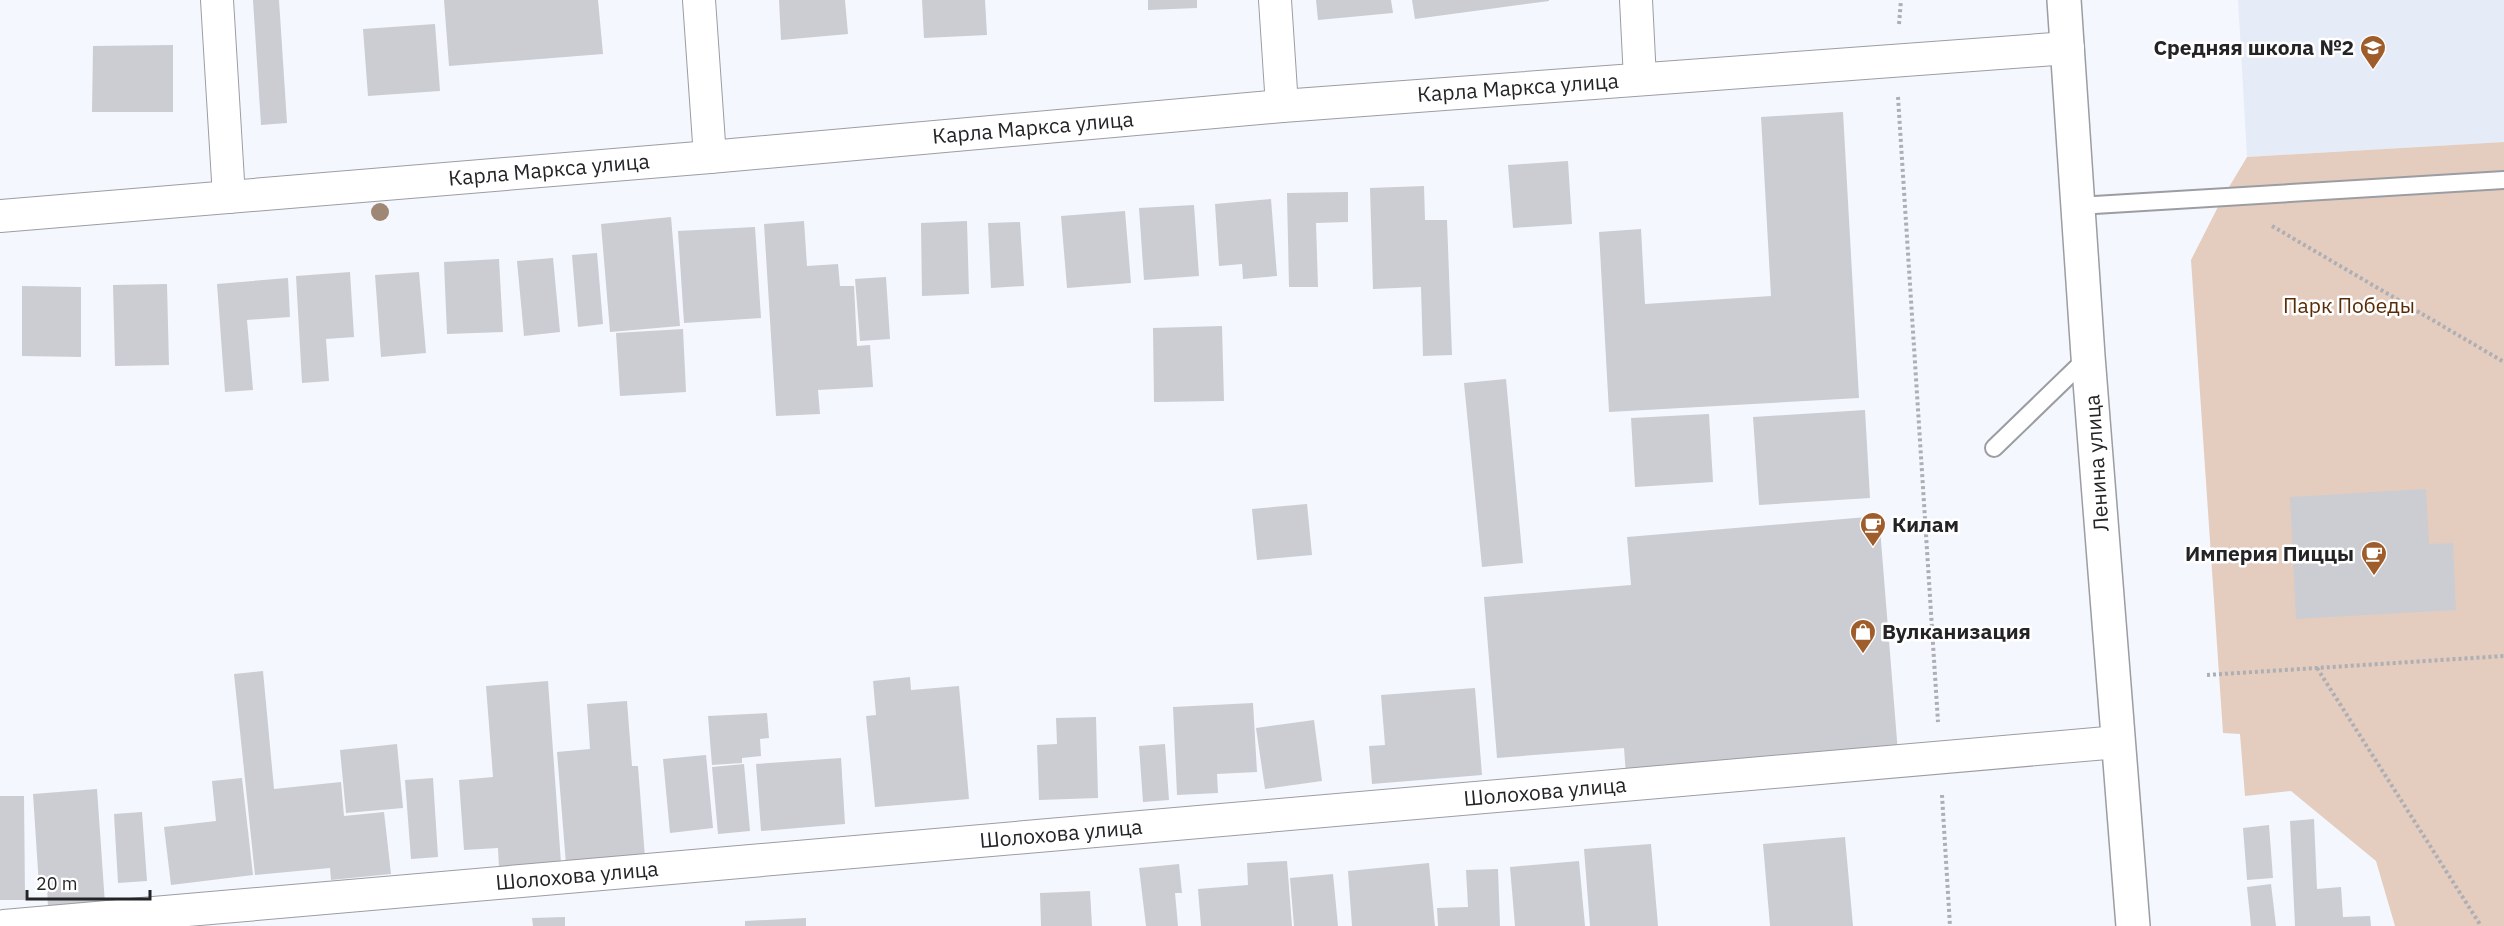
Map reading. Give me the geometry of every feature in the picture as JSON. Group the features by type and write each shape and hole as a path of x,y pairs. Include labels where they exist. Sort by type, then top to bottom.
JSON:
{"main road":[{"name":"Ленина улица","path":"2064,0 2088,356 2133,926"}],"street":[{"path":"217,0 229,197"},
{"path":"699,0 710,157"},
{"path":"1275,0 1282,106"},
{"path":"1636,0 1640,80"},
{"name":"Карла Маркса улица","path":"0,216 710,157 1282,106 2068,48"},
{"name":"Шолохова улица","path":"4,926 2118,742"}],"lane":[{"path":"2078,206 2504,180"},
{"path":"1994,448 2088,356"}],"path":[{"path":"1895,60 1950,926"},
{"path":"2223,197 2504,362"},
{"path":"2207,675 2504,656"},
{"path":"2317,668 2481,926"}],"shaded area":[{"name":"Средняя школа №2","path":"2238,0 2504,0 2504,142 2247,157"}],"green space":[{"name":"Парк Победы","path":"2504,142 2504,926 2395,926 2376,861 2291,791 2245,796 2240,734 2223,733 2191,260 2223,197 2247,157"}],"building":[{"path":"253,0 279,0 287,123 261,125"},
{"path":"444,0 598,0 603,54 449,66"},
{"path":"779,0 845,0 848,34 781,40"},
{"path":"922,0 985,0 987,35 924,38"},
{"path":"1148,0 1197,0 1197,8 1148,10"},
{"path":"1316,0 1391,0 1393,13 1318,20"},
{"path":"1412,0 1549,0 1549,1 1415,19"},
{"path":"435,24 440,91 368,96 363,29"},
{"path":"173,45 173,112 92,112 93,46"},
{"path":"1843,112 1859,398 1609,412 1599,232 1641,229 1645,304 1771,296 1761,117"},
{"path":"1568,161 1572,224 1513,228 1508,165"},
{"path":"1424,186 1425,220 1447,220 1452,355 1423,356 1421,287 1373,289 1370,188"},
{"path":"1348,192 1348,222 1316,223 1318,287 1289,287 1287,193"},
{"path":"1271,199 1277,276 1243,279 1242,264 1219,266 1215,204"},
{"path":"1194,205 1199,276 1144,280 1139,208"},
{"path":"1125,211 1131,283 1067,288 1061,216"},
{"path":"671,217 680,326 610,332 601,224"},
{"path":"804,221 807,266 838,264 840,286 854,286 857,346 870,345 873,387 818,390 820,414 776,416 764,224"},
{"path":"967,221 969,294 922,296 921,223"},
{"path":"1020,222 1024,286 991,288 988,223"},
{"path":"755,227 761,318 684,323 678,231"},
{"path":"597,253 603,324 578,327 572,255"},
{"path":"553,258 560,332 524,336 517,261"},
{"path":"499,259 503,332 447,334 444,262"},
{"path":"350,272 354,337 326,339 329,381 302,383 296,276"},
{"path":"419,272 426,353 381,357 375,275"},
{"path":"886,277 890,339 860,341 855,279"},
{"path":"288,278 290,317 247,320 253,390 225,392 217,284"},
{"path":"167,284 169,365 115,366 113,285"},
{"path":"22,286 81,287 81,357 22,356"},
{"path":"1222,326 1224,401 1154,402 1153,328"},
{"path":"683,329 686,392 620,396 616,333"},
{"path":"1506,379 1523,563 1482,567 1464,383"},
{"path":"1865,410 1870,498 1759,505 1753,417"},
{"path":"1709,414 1713,482 1635,487 1631,418"},
{"name":"Империя Пиццы","path":"2426,489 2429,544 2453,543 2456,610 2296,619 2290,497"},
{"path":"1307,504 1312,555 1257,560 1252,509"},
{"path":"1879,516 1898,753 1626,775 1624,748 1497,758 1484,597 1631,585 1627,537"},
{"path":"263,671 274,789 341,782 344,816 384,812 391,874 331,880 330,868 255,875 234,674"},
{"path":"910,677 911,690 959,686 969,799 875,807 866,716 876,715 873,681"},
{"path":"548,681 561,863 499,868 498,848 464,850 459,780 493,777 486,686"},
{"path":"1475,688 1482,775 1372,784 1369,746 1385,745 1381,695"},
{"path":"627,701 632,766 638,766 645,858 566,864 557,752 590,749 587,704"},
{"path":"1253,703 1257,772 1217,774 1218,793 1177,795 1173,707"},
{"path":"767,713 769,738 760,739 761,756 742,758 742,763 712,765 708,716"},
{"path":"1096,717 1098,798 1039,800 1037,745 1057,744 1056,718"},
{"path":"1314,720 1322,781 1265,789 1256,728"},
{"path":"397,744 403,808 346,813 340,750"},
{"path":"1165,744 1169,800 1143,802 1139,746"},
{"path":"706,755 713,828 670,833 663,759"},
{"path":"841,758 845,824 761,831 756,764"},
{"path":"744,764 750,831 718,834 712,767"},
{"path":"242,778 253,875 171,885 164,827 216,821 212,781"},
{"path":"433,778 438,857 411,859 405,780"},
{"path":"97,789 105,904 48,908 47,886 39,886 33,794"},
{"path":"0,796 24,796 25,900 0,900"},
{"path":"142,812 147,881 118,883 114,814"},
{"path":"2314,819 2317,889 2341,887 2343,917 2370,916 2371,926 2295,926 2290,821"},
{"path":"2269,825 2273,878 2247,880 2243,828"},
{"path":"1845,837 1853,926 1770,926 1763,844"},
{"path":"1651,844 1658,926 1590,926 1584,849"},
{"path":"1287,861 1292,926 1201,926 1198,889 1248,885 1247,863"},
{"path":"1579,861 1585,926 1515,926 1510,867"},
{"path":"1429,863 1435,926 1352,926 1348,871"},
{"path":"1179,864 1182,893 1175,893 1178,926 1146,926 1139,868"},
{"path":"1498,869 1500,926 1438,926 1437,908 1468,907 1466,870"},
{"path":"1333,874 1338,926 1294,926 1290,878"},
{"path":"2271,884 2276,926 2251,926 2247,887"},
{"path":"1090,891 1092,926 1041,926 1040,893"},
{"path":"565,917 565,926 533,926 532,918"},
{"path":"806,918 806,926 745,926 745,921"}],"place":[{"name":"Средняя школа №2","path":"2373,71"},
{"name":"Килам","path":"1873,548"},
{"name":"Империя Пиццы","path":"2374,577"},
{"name":"Вулканизация","path":"1863,655"}]}
